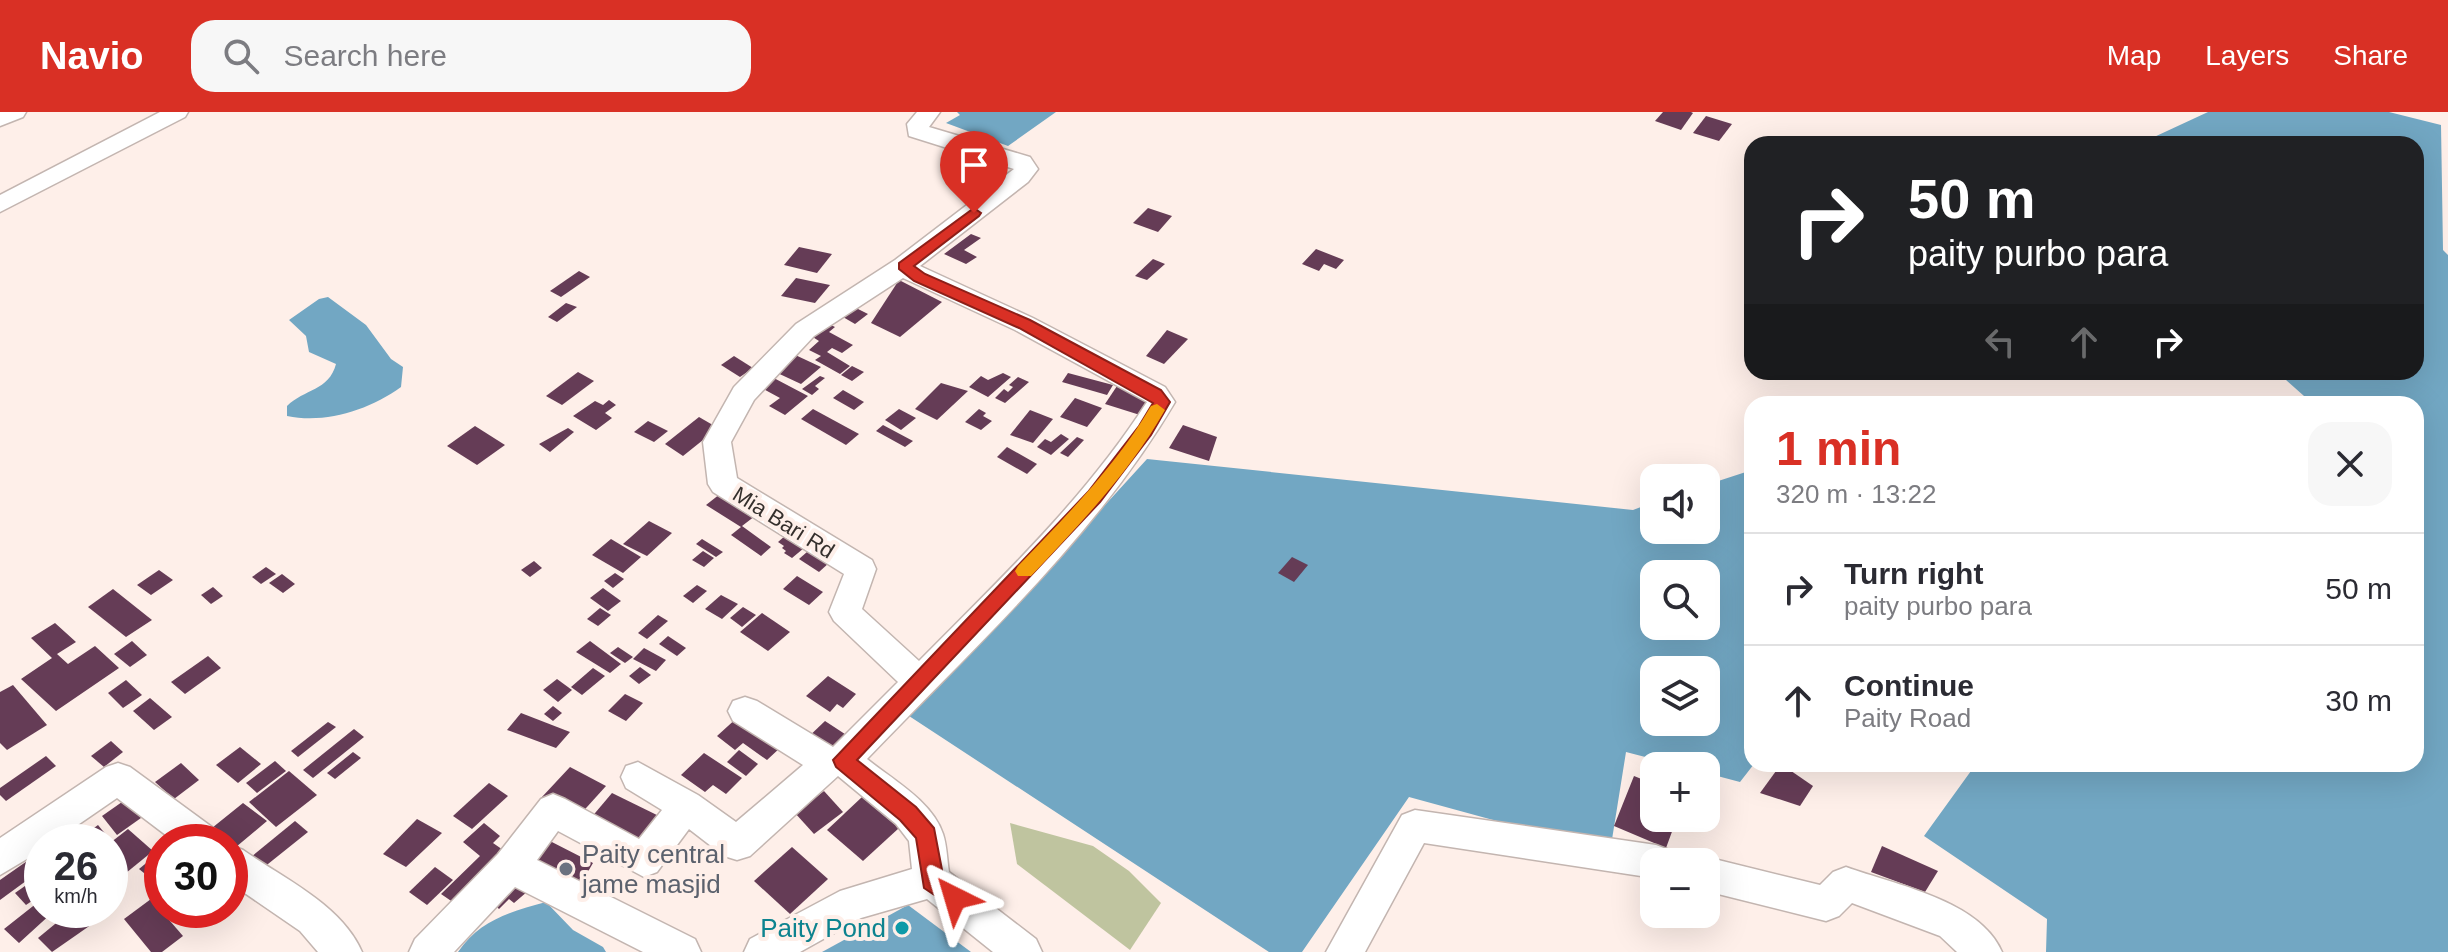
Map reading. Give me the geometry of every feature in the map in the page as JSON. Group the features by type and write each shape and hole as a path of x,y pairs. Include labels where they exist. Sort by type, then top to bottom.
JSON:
{"street":[{"path":"0,119 15,112"},
{"path":"0,205 177,112"},
{"path":"638,777 686,806 737,844 836,762 919,682 1094,497 1145,431 1161,402 1155,394 1024,324 919,277 904,266 1020,177 1026,169 1022,162 917,131 918,124 929,112"},
{"name":"Mia Bari Rd","path":"904,266 805,330 744,394 717,442 723,484 861,569 845,612 919,682"},
{"path":"745,711 836,762 908,813 926,835 932,881 1023,952"},
{"path":"0,858 118,778 179,824"},
{"path":"428,952 511,866 553,810 644,860 686,806"},
{"path":"1345,952 1415,826 1640,860"},
{"path":"511,866 682,952"},
{"path":"248,874 313,919 343,952"},
{"path":"1720,878 1826,904 1846,884 1953,923 1983,952"},
{"path":"763,952 853,903 932,881"}],"green space":[{"path":"1010,823 1093,846 1129,871 1161,903 1130,950 1017,864"}],"water":[{"path":"957,112 1056,112 1008,146 946,123 960,115"},
{"path":"2208,112 2389,112 2441,125 2443,250 2448,255 2448,952 2046,952 2047,919 1924,836 1970,772 2424,772 2424,396 2304,396 2286,380 2424,380 2424,136 2156,136"},
{"path":"328,297 366,325 391,359 403,367 401,387 347,413 317,418 287,416 287,406 322,385 333,373 336,364 309,352 306,336 289,320 319,299"},
{"path":"1147,459 1633,510 1640,507 1640,544 1720,544 1720,480 1744,473 1744,772 1748,772 1740,782 1720,777 1720,752 1640,752 1640,756 1626,752 1610,852 1409,797 1302,952 1269,952 906,714 1023,595"},
{"path":"546,902 573,930 603,947 606,952 458,952 486,925"},
{"name":"Paity Pond","path":"908,905 971,952 822,952"}],"building":[{"path":"1663,112 1693,113 1681,130 1655,121"},
{"path":"1706,116 1732,124 1719,141 1693,133"},
{"path":"1148,208 1172,216 1158,232 1133,223"},
{"path":"971,234 981,238 964,250 977,257 966,264 944,254"},
{"path":"799,247 832,254 817,273 784,265"},
{"path":"1316,249 1344,260 1336,269 1324,264 1319,271 1302,264"},
{"path":"1153,259 1165,264 1147,280 1135,276"},
{"path":"579,271 590,277 561,297 550,291"},
{"path":"796,278 830,285 815,303 781,296"},
{"path":"899,280 942,302 900,337 871,323"},
{"path":"566,303 577,307 557,322 548,317"},
{"path":"856,308 868,314 855,324 843,317"},
{"path":"825,322 835,327 829,332 853,345 842,353 832,348 827,352 850,366 840,374 815,360 821,356 809,350 819,341 808,334 815,329 822,332 827,328 821,325"},
{"path":"1167,330 1188,339 1164,364 1146,356"},
{"path":"791,353 821,367 801,384 771,370"},
{"path":"734,356 753,368 740,377 721,365"},
{"path":"852,366 864,372 852,381 841,375"},
{"path":"578,372 594,381 562,405 546,396"},
{"path":"1003,373 1011,377 988,397 969,387 981,376 988,380"},
{"path":"1068,373 1113,385 1107,395 1062,382"},
{"path":"770,376 808,396 785,415 769,406 780,398 758,386"},
{"path":"820,376 825,378 815,386 819,389 812,395 802,389"},
{"path":"1018,377 1029,382 1005,403 995,398 1004,389 1008,392 1013,387 1009,385"},
{"path":"941,383 968,391 937,420 915,409"},
{"path":"1117,386 1152,397 1140,415 1105,404"},
{"path":"843,390 864,402 854,410 833,398"},
{"path":"1075,398 1102,408 1087,427 1060,417"},
{"path":"609,400 616,405 605,413 612,418 596,430 573,416 595,401 603,405"},
{"path":"813,409 859,434 846,445 801,419"},
{"path":"899,409 916,418 901,430 885,420"},
{"path":"979,409 986,413 983,416 992,421 981,430 965,422"},
{"path":"1030,410 1053,419 1033,443 1010,435"},
{"path":"699,417 718,428 683,456 665,444"},
{"path":"648,421 668,431 654,442 634,432"},
{"path":"883,425 913,441 905,447 876,431"},
{"path":"1183,425 1217,437 1209,461 1169,448"},
{"path":"475,426 505,445 477,465 447,446"},
{"path":"568,428 574,432 550,452 539,444"},
{"path":"1061,434 1069,439 1051,455 1037,447 1045,439 1051,442"},
{"path":"1077,437 1084,440 1068,457 1060,453"},
{"path":"1007,447 1037,464 1027,474 997,457"},
{"path":"720,494 755,516 742,526 771,547 761,556 731,535 741,527 706,505"},
{"path":"649,521 672,533 647,556 623,544"},
{"path":"793,529 810,543 792,558 784,553 784,546 778,542"},
{"path":"611,539 641,557 623,573 592,555"},
{"path":"702,539 723,552 716,557 696,544"},
{"path":"816,544 830,562 819,572 799,559"},
{"path":"703,551 714,558 704,567 692,560"},
{"path":"1292,557 1308,565 1294,582 1278,573"},
{"path":"534,561 542,568 530,577 521,570"},
{"path":"266,567 276,574 261,584 252,577"},
{"path":"159,570 173,580 151,595 137,585"},
{"path":"615,573 624,579 613,588 604,581"},
{"path":"282,574 295,584 283,593 269,583"},
{"path":"797,576 823,592 809,605 783,589"},
{"path":"697,585 707,591 693,603 683,596"},
{"path":"213,587 223,596 211,604 201,595"},
{"path":"603,588 621,601 608,611 590,598"},
{"path":"113,589 152,620 126,637 88,607"},
{"path":"721,595 738,604 722,619 705,609"},
{"path":"743,607 756,615 742,627 730,618"},
{"path":"600,608 611,615 598,626 587,619"},
{"path":"762,613 790,632 768,651 740,632"},
{"path":"658,615 668,621 647,639 638,633"},
{"path":"55,623 76,642 57,654 68,664 95,646 119,668 56,711 21,679 52,658 31,638"},
{"path":"668,636 686,648 677,656 659,644"},
{"path":"132,641 147,655 130,667 114,654"},
{"path":"590,641 621,664 610,673 576,652"},
{"path":"618,647 633,657 625,663 610,653"},
{"path":"644,648 666,660 656,671 633,659"},
{"path":"208,656 221,668 185,694 171,682"},
{"path":"640,667 651,675 639,684 629,676"},
{"path":"593,668 605,676 582,695 571,687"},
{"path":"828,676 856,694 843,708 837,704 830,712 806,696"},
{"path":"557,679 572,690 558,702 543,690"},
{"path":"126,680 142,695 123,708 108,693"},
{"path":"13,685 47,725 7,750 0,743 0,692"},
{"path":"625,694 643,703 626,721 608,711"},
{"path":"150,698 172,717 154,730 133,711"},
{"path":"553,706 562,713 553,721 544,714"},
{"path":"521,713 570,732 556,748 507,730"},
{"path":"739,716 781,747 767,760 743,743 735,750 717,736"},
{"path":"825,721 854,740 840,754 803,742"},
{"path":"328,722 336,727 298,757 291,751"},
{"path":"354,729 364,737 313,778 303,770"},
{"path":"111,741 123,752 104,767 91,756"},
{"path":"240,747 261,764 238,783 216,765"},
{"path":"739,750 758,764 746,776 727,762"},
{"path":"353,752 361,758 335,779 327,773"},
{"path":"704,753 742,778 726,794 713,785 705,792 681,775"},
{"path":"46,756 56,766 6,801 0,795 0,788"},
{"path":"275,761 286,771 257,793 246,783"},
{"path":"181,763 199,780 174,799 155,782"},
{"path":"570,767 606,786 577,818 541,798"},
{"path":"289,771 317,795 276,827 249,802"},
{"path":"1775,772 1793,772 1813,786 1800,806 1760,793"},
{"path":"1634,776 1640,778 1640,832 1672,832 1666,848 1614,826"},
{"path":"489,783 508,796 472,829 453,816"},
{"path":"824,791 843,812 814,834 795,813"},
{"path":"612,793 663,818 641,844 590,819"},
{"path":"132,795 148,813 128,827 128,824 108,824 102,816"},
{"path":"862,797 899,828 863,861 827,830"},
{"path":"243,803 267,821 248,837 248,824 217,824"},
{"path":"417,819 442,833 406,867 383,854"},
{"path":"295,821 308,832 263,868 251,857"},
{"path":"484,823 500,836 493,843 512,856 460,907 441,894 480,856 463,842"},
{"path":"128,829 144,843 144,858 128,871"},
{"name":"Paity central jame masjid","path":"546,839 593,863 586,875 613,883 607,894 528,863"},
{"path":"1882,846 1938,871 1925,892 1871,872"},
{"path":"792,847 828,879 790,914 754,881"},
{"path":"24,863 24,882 0,900 0,880"},
{"path":"435,867 453,880 427,905 409,892"},
{"path":"509,875 528,891 514,903 509,899 499,909 488,898"},
{"path":"24,887 24,903 15,893"},
{"path":"144,904 144,928 176,928 183,936 162,952 151,952 128,924 128,916"},
{"path":"24,913 24,928 35,928 19,943 4,929"},
{"path":"50,928 86,928 52,952 38,938"}],"slow traffic":[{"path":"1024,571 1094,497 1145,431 1157,410"}],"place":[{"name":"Paity central jame masjid","path":"566,869"},
{"name":"Paity Pond","path":"902,928"}],"route":[{"path":"955,898 932,881 926,835 908,813 843,760 1094,497 1145,431 1161,402 1155,394 1024,324 919,277 904,266 974,213"}]}
